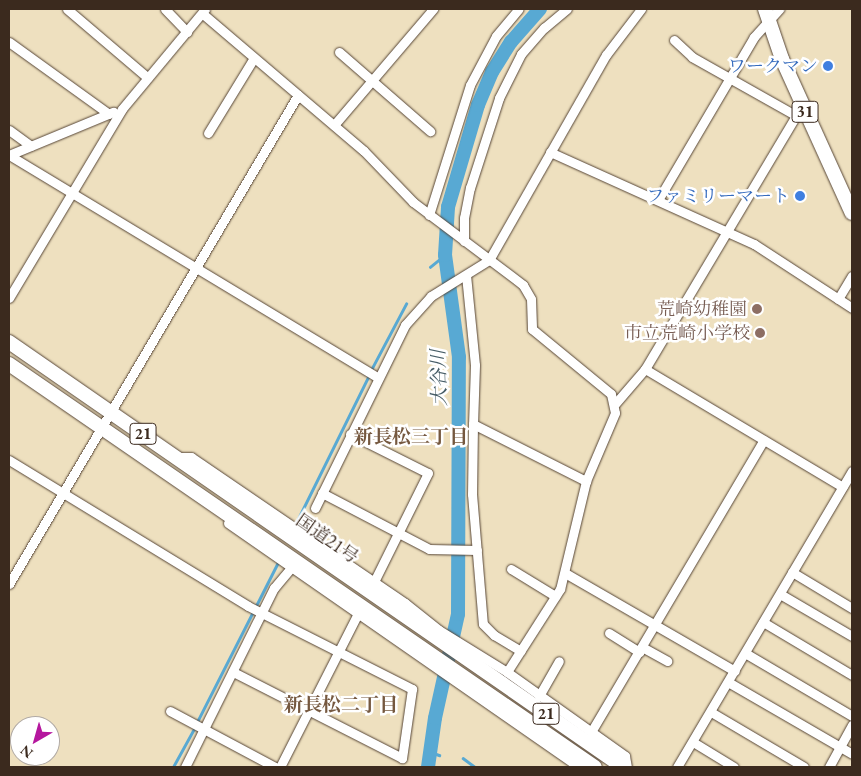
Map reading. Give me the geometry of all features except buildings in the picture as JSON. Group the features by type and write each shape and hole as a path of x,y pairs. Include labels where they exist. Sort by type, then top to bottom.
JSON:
{"main road":[{"name":"31","path":"767,15 798,110 852,213"},
{"name":"国道21号","path":"9,342 177,457 297,535 470,656 623,767"},
{"name":"国道21号","path":"9,364 268,542 290,562 429,658 595,767"}],"street":[{"path":"67,9 148,78"},
{"path":"165,9 187,32"},
{"path":"334,125 370,80 433,9"},
{"path":"431,216 470,85 496,36 519,9"},
{"path":"463,240 464,218 470,188 498,98 521,54 544,28 567,9"},
{"path":"315,508 405,325 434,294 489,260 616,38 641,9"},
{"path":"658,200 767,15 778,9"},
{"path":"9,298 122,110 204,11 254,58 364,151 391,182 431,216 529,292 532,329 611,394 614,413 586,481 565,573 556,596 507,672"},
{"path":"614,405 645,369 798,110 692,57 674,40"},
{"path":"9,42 109,114"},
{"path":"339,52 430,131"},
{"path":"208,133 254,58"},
{"path":"9,584 65,494 195,267 298,95"},
{"path":"9,155 122,110"},
{"path":"9,130 31,146"},
{"path":"550,152 726,231 766,251 852,308"},
{"path":"9,155 72,195 378,378"},
{"path":"838,299 852,276"},
{"path":"463,277 475,365 472,487 475,550 483,624 494,635 521,650"},
{"path":"645,369 843,487"},
{"path":"473,424 586,481"},
{"path":"350,434 428,473 373,584"},
{"path":"591,732 764,440"},
{"path":"9,460 255,609 412,688 402,758 233,672"},
{"path":"677,767 852,471"},
{"path":"322,493 429,549 475,550"},
{"path":"222,510 229,523 290,562 358,613 429,658"},
{"path":"297,535 373,584 439,635"},
{"path":"185,767 198,727 233,672 255,609 274,588 290,562"},
{"path":"511,570 556,596"},
{"path":"792,572 852,608"},
{"path":"565,573 735,670"},
{"path":"780,594 852,636"},
{"path":"280,767 358,613"},
{"path":"763,622 852,675"},
{"path":"608,633 668,661"},
{"path":"745,653 852,716"},
{"path":"470,656 507,672 625,756 627,767"},
{"path":"539,696 559,661"},
{"path":"462,680 578,767"},
{"path":"728,682 852,754"},
{"path":"170,711 275,767"},
{"path":"711,712 804,767"},
{"path":"829,767 852,726"},
{"path":"693,742 734,767"}],"waterway":[{"name":"大谷川","path":"428,767 435,718 458,614 459,357 445,255 448,207 478,105 492,72 511,42 540,9"},
{"path":"430,267 445,255"},
{"path":"371,370 406,304"},
{"path":"295,525 369,375"},
{"path":"197,722 278,562"},
{"path":"173,767 195,727"},
{"name":"大谷川","path":"428,751 439,755"},
{"path":"463,758 475,767"}],"place":[{"name":"ワークマン","path":"828,66"},
{"name":"ファミリーマート","path":"800,196"},
{"name":"荒崎幼稚園","path":"757,309"},
{"name":"市立荒崎小学校","path":"760,333"}],"district":[{"name":"新長松三丁目","path":"411,437"},
{"name":"新長松二丁目","path":"341,705"}]}
